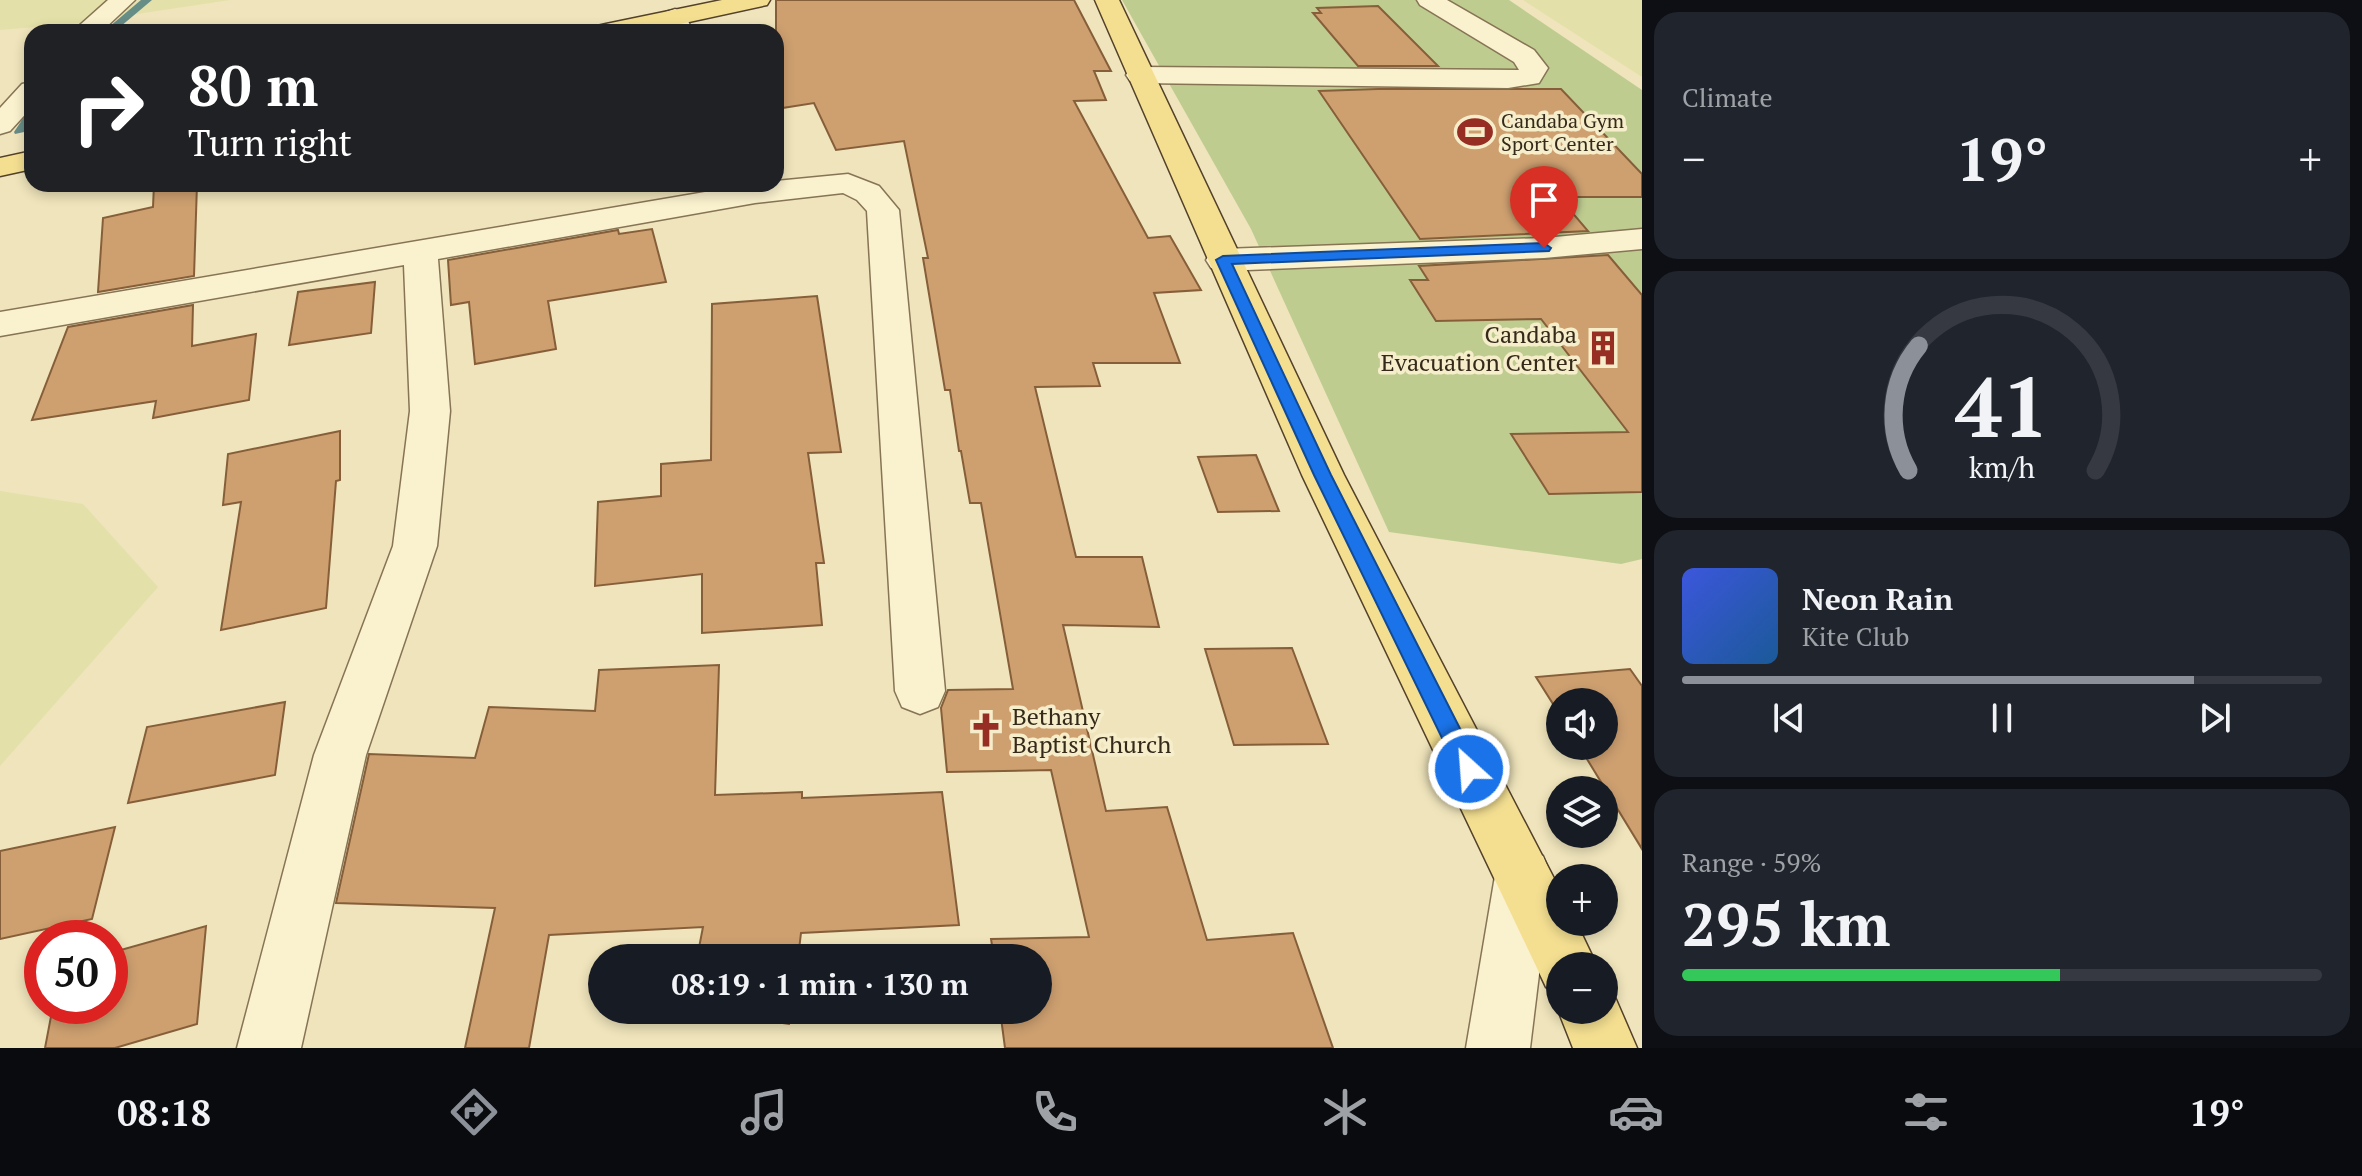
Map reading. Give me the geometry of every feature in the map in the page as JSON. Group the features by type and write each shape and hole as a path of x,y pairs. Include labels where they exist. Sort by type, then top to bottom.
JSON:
{"main road":[{"path":"677,24 727,3 758,0"},
{"path":"1107,0 1323,475 1560,952"},
{"path":"0,167 24,162"},
{"path":"1595,1024 1605,1048"}],"street":[{"path":"94,24 123,0"},
{"path":"1140,75 1508,80 1529,77 1534,68 1524,56 1429,0"},
{"path":"0,125 24,99"},
{"path":"784,187 848,183 868,193 883,210 920,691"},
{"path":"0,324 736,192"},
{"path":"1223,260 1544,248 1642,239"},
{"path":"269,1048 340,755 415,546 430,411 420,250"},
{"path":"1498,1048 1523,876"}],"shaded area":[{"path":"0,0 110,0 82,23 24,24 24,28 0,30"},
{"path":"139,0 230,0 117,17"},
{"path":"1523,0 1642,0 1642,77"},
{"path":"0,491 83,504 158,587 0,766"}],"green space":[{"path":"1122,0 1509,0 1642,90 1642,559 1621,564 1389,532 1251,229"}],"building":[{"path":"776,0 1074,0 1111,71 1094,71 1106,100 1074,101 1148,238 1170,236 1201,290 1154,293 1180,363 1093,363 1100,386 1035,387 1076,557 1142,557 1159,627 1063,625 1106,811 1167,807 1207,940 1293,933 1333,1048 1005,1048 1002,1024 1052,1024 1052,944 992,944 991,939 1089,937 1051,770 947,772 941,708 948,690 1013,689 981,503 970,503 950,390 945,390 923,258 928,258 904,141 836,150 814,103 784,108 784,24 776,24"},
{"path":"1378,6 1438,66 1358,66 1313,13 1321,13 1317,8"},
{"name":"Candaba Gym Sport Center","path":"1561,89 1642,174 1642,197 1559,197 1588,231 1420,239 1319,91"},
{"path":"154,192 197,192 194,276 98,292 103,218 153,207"},
{"path":"652,229 666,282 548,301 556,349 475,364 469,302 451,305 448,260 618,230 619,234"},
{"path":"1608,255 1642,295 1642,492 1549,494 1511,434 1628,432 1541,319 1436,321 1410,280 1428,280 1419,266"},
{"path":"375,282 371,333 289,345 298,292"},
{"path":"817,296 841,452 808,453 824,563 816,563 822,625 702,633 702,574 595,586 598,502 661,496 661,464 711,460 712,304"},
{"path":"193,305 192,346 256,334 249,400 153,418 156,401 32,420 68,327"},
{"path":"340,431 340,480 336,481 326,608 221,630 241,502 223,505 228,454"},
{"path":"1256,455 1279,511 1218,512 1198,457"},
{"path":"1292,648 1328,744 1234,745 1205,649"},
{"path":"719,665 715,795 802,792 802,798 942,792 959,925 801,933 800,944 700,944 703,927 549,935 529,1048 465,1048 495,908 336,903 369,754 475,758 489,707 595,711 599,670"},
{"path":"1630,669 1642,686 1642,849 1618,810 1618,776 1597,776 1588,760 1618,760 1618,688 1546,688 1546,693 1536,677"},
{"path":"285,702 275,775 128,803 147,727"},
{"path":"115,827 92,919 24,920 24,934 0,939 0,851"},
{"path":"206,926 197,1024 115,1048 45,1048 50,1024 128,1024 128,948"}],"waterway":[{"path":"118,24 147,0"},
{"path":"19,132 24,125"}],"place":[{"name":"Candaba Gym Sport Center","path":"1475,132"},
{"name":"Candaba Evacuation Center","path":"1603,348"},
{"name":"Bethany Baptist Church","path":"986,730"}],"route":[{"path":"1469,769 1323,475 1223,260 1544,248"}]}
